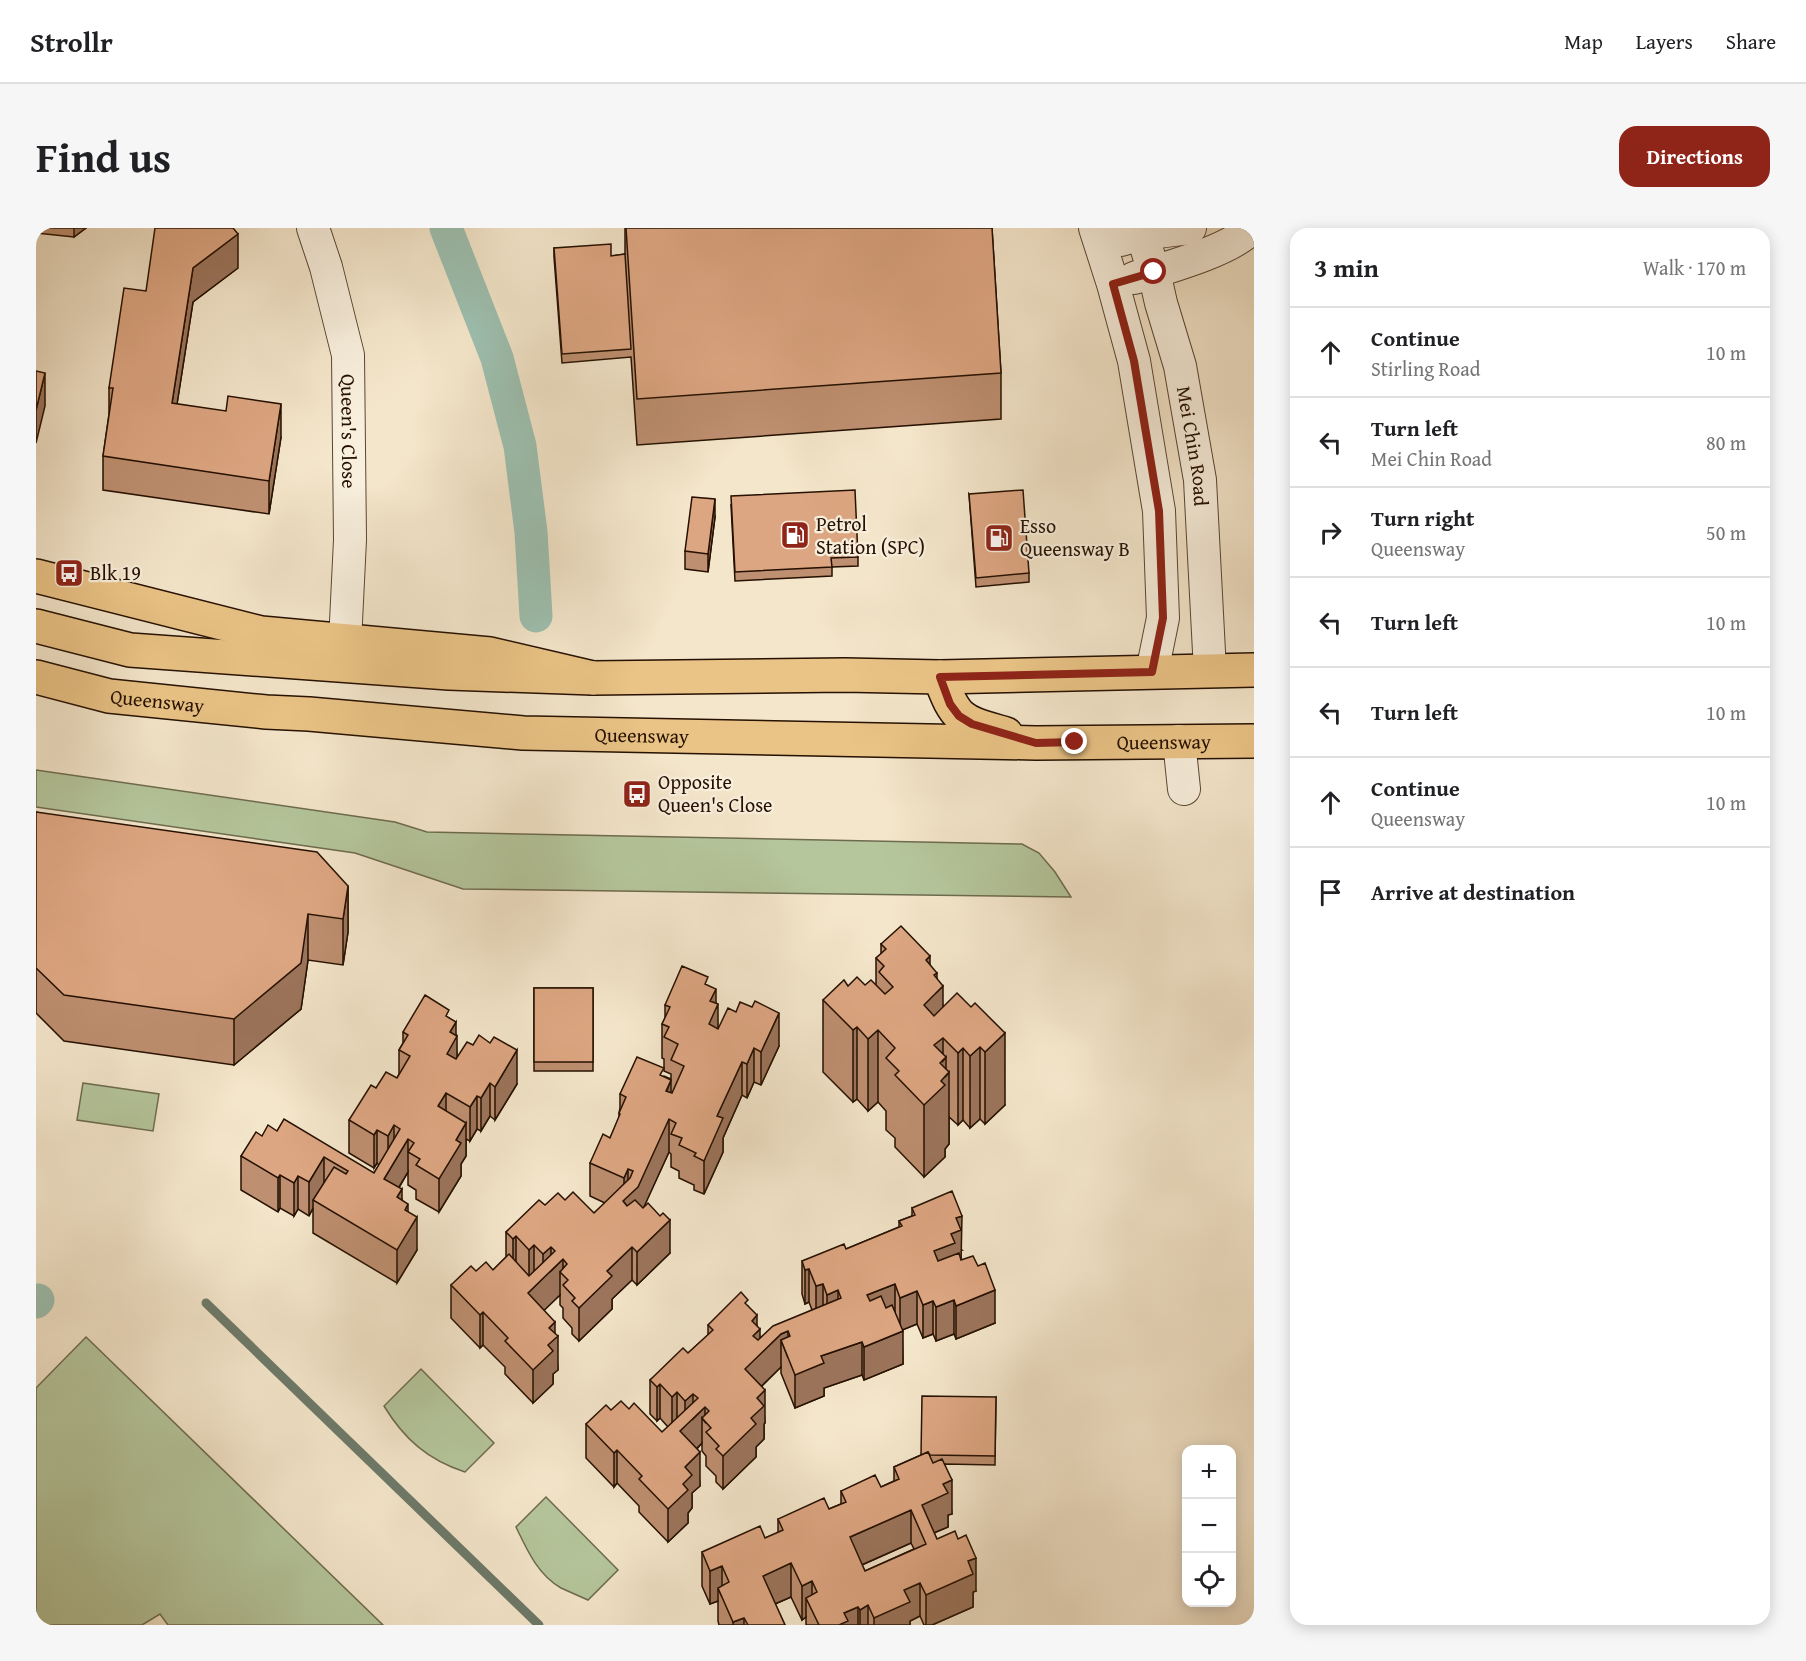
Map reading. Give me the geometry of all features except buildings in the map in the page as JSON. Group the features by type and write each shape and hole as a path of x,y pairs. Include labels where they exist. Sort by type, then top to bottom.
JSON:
{"main road":[{"path":"36,576 261,633 490,654 593,678"},
{"path":"36,626 130,650 449,673 593,678 845,675 940,677 1254,670"},
{"name":"Queensway","path":"36,677 109,696 266,712 523,732 1036,743 1254,741"},
{"path":"940,677 950,704 959,716 972,724 1036,743"}],"street":[{"name":"Queen's Close","path":"313,228 327,267 348,356 350,540 345,642"},
{"path":"1152,672 1163,618 1159,511 1134,361 1117,297 1097,237 1140,231 1190,228"},
{"path":"1117,297 1154,272 1206,255 1245,235 1251,228"},
{"name":"Mei Chin Road","path":"1140,231 1180,366 1200,480 1210,671"},
{"path":"1117,297 1161,303"},
{"path":"1179,741 1184,789"}],"green space":[{"path":"36,770 395,822 427,832 1022,844 1039,853 1071,897 463,889 355,853 36,807"},
{"path":"83,1083 159,1094 153,1131 77,1120"},
{"path":"86,1337 383,1625 168,1625 160,1614 142,1625 36,1625 36,1388"},
{"path":"421,1369 494,1443 465,1472 428,1455 418,1447 400,1429 384,1406"},
{"path":"546,1497 618,1570 588,1600 561,1588 546,1576 534,1561 516,1527"}],"waterway":[{"path":"446,228 497,358 520,446 531,532 536,616"},
{"path":"206,1303 539,1625"}],"place":[{"name":"Petrol Station (SPC)","path":"795,535"},
{"name":"Esso Queensway B","path":"999,538"},
{"name":"Blk 19","path":"69,573"},
{"name":"Opposite Queen's Close","path":"637,794"}],"route":[{"path":"1075,742 1036,743 972,724 959,716 950,704 940,677 1152,672 1163,618 1159,511 1134,361 1113,284 1154,272"}]}
